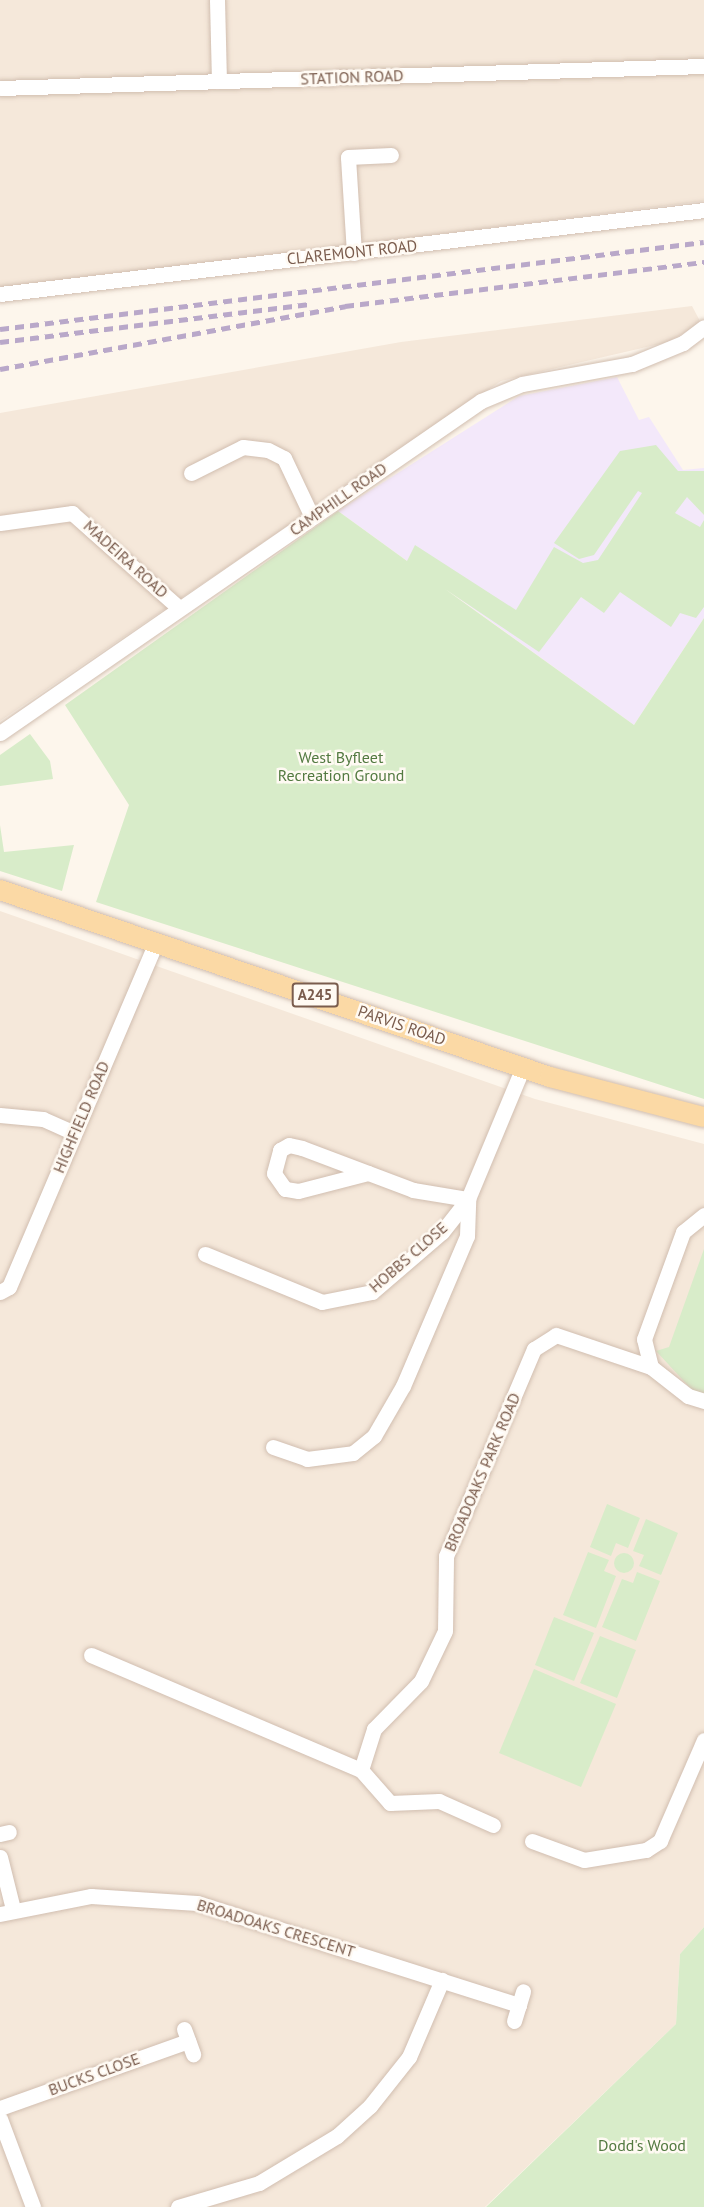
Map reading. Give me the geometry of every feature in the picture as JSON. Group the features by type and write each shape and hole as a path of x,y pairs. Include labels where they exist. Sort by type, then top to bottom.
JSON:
{"main road":[{"name":"PARVIS ROAD","path":"0,890 523,1067 704,1117"}],"street":[{"path":"217,0 219,81"},
{"name":"STATION ROAD","path":"0,88 704,66"},
{"path":"354,253 348,157 391,154"},
{"name":"CLAREMONT ROAD","path":"0,294 704,210"},
{"name":"CAMPHILL ROAD","path":"0,733 481,401 522,384 632,363 683,344 704,327"},
{"path":"191,473 205,458 243,447 268,450 284,458 312,517"},
{"name":"MADEIRA ROAD","path":"0,523 72,513 179,608"},
{"name":"HIGHFIELD ROAD","path":"1,1296 156,942"},
{"name":"HOBBS CLOSE","path":"206,1254 322,1302 372,1292 442,1232 468,1199 523,1067"},
{"path":"0,1115 43,1119 74,1133"},
{"name":"HOBBS CLOSE","path":"368,1173 298,1191 285,1189 274,1173 280,1150 289,1145 432,1195 468,1199"},
{"path":"273,1447 307,1459 353,1453 374,1436 403,1386 467,1236 468,1199"},
{"path":"651,1367 644,1339 683,1232 704,1215"},
{"name":"BROADOAKS PARK ROAD","path":"361,1770 374,1729 421,1681 445,1631 446,1556 534,1349 556,1335 572,1338 651,1367 688,1396 704,1401"},
{"path":"91,1655 361,1770 390,1803 439,1801 493,1825"},
{"path":"532,1841 584,1860 646,1850 660,1841 704,1740"},
{"path":"0,1857 6,1911"},
{"name":"BROADOAKS CRESCENT","path":"6,1911 91,1896 197,1903 442,1980 521,1998 514,2020"},
{"path":"178,2207 259,2183 337,2136 370,2106 409,2056 442,1980"},
{"name":"BUCKS CLOSE","path":"0,2108 188,2041"},
{"path":"0,2119 33,2207"}],"shaded area":[{"path":"0,0 704,0 704,201 0,289"},
{"path":"692,306 701,323 668,342 501,381 0,721 0,413 401,342"},
{"path":"617,377 639,420 649,417 683,470 704,468 704,618 634,725 338,511 519,396"},
{"path":"0,911 535,1099 704,1144 704,1927 680,1954 676,2024 485,2207 0,2207"}],"green space":[{"name":"West Byfleet Recreation Ground","path":"656,445 678,471 704,471 704,515 687,497 675,513 700,527 704,520 704,607 696,618 680,613 671,627 620,592 604,613 581,597 539,652 445,589 634,725 704,618 704,1099 96,902 129,805 65,705 338,511 407,561 415,545 516,610 554,547 583,563 598,560 642,493 638,491 594,555 579,559 554,543 620,451"},
{"path":"30,734 50,761 53,779 0,786 0,755"},
{"path":"0,825 4,852 74,845 62,891 0,871"},
{"path":"704,1249 704,1395 693,1391 656,1351 669,1347"},
{"path":"607,1504 640,1518 628,1548 616,1543 611,1556 590,1547"},
{"path":"646,1519 678,1533 661,1575 639,1566 644,1555 633,1551"},
{"path":"588,1552 609,1560 604,1571 616,1576 596,1628 563,1615"},
{"path":"624,1553 631,1556 634,1563 631,1570 624,1573 617,1570 614,1563 617,1556"},
{"path":"637,1572 660,1581 636,1641 602,1627 622,1579 633,1583"},
{"path":"554,1617 594,1633 574,1681 535,1665"},
{"path":"600,1636 636,1650 617,1698 580,1683"},
{"path":"534,1669 616,1704 581,1787 499,1753"},
{"name":"Dodd's Wood","path":"704,1927 704,2207 486,2207 676,2024 680,1954"}],"railway":[{"path":"0,329 704,242"},
{"path":"0,369 345,306 704,262"},
{"path":"0,342 310,304"}]}
